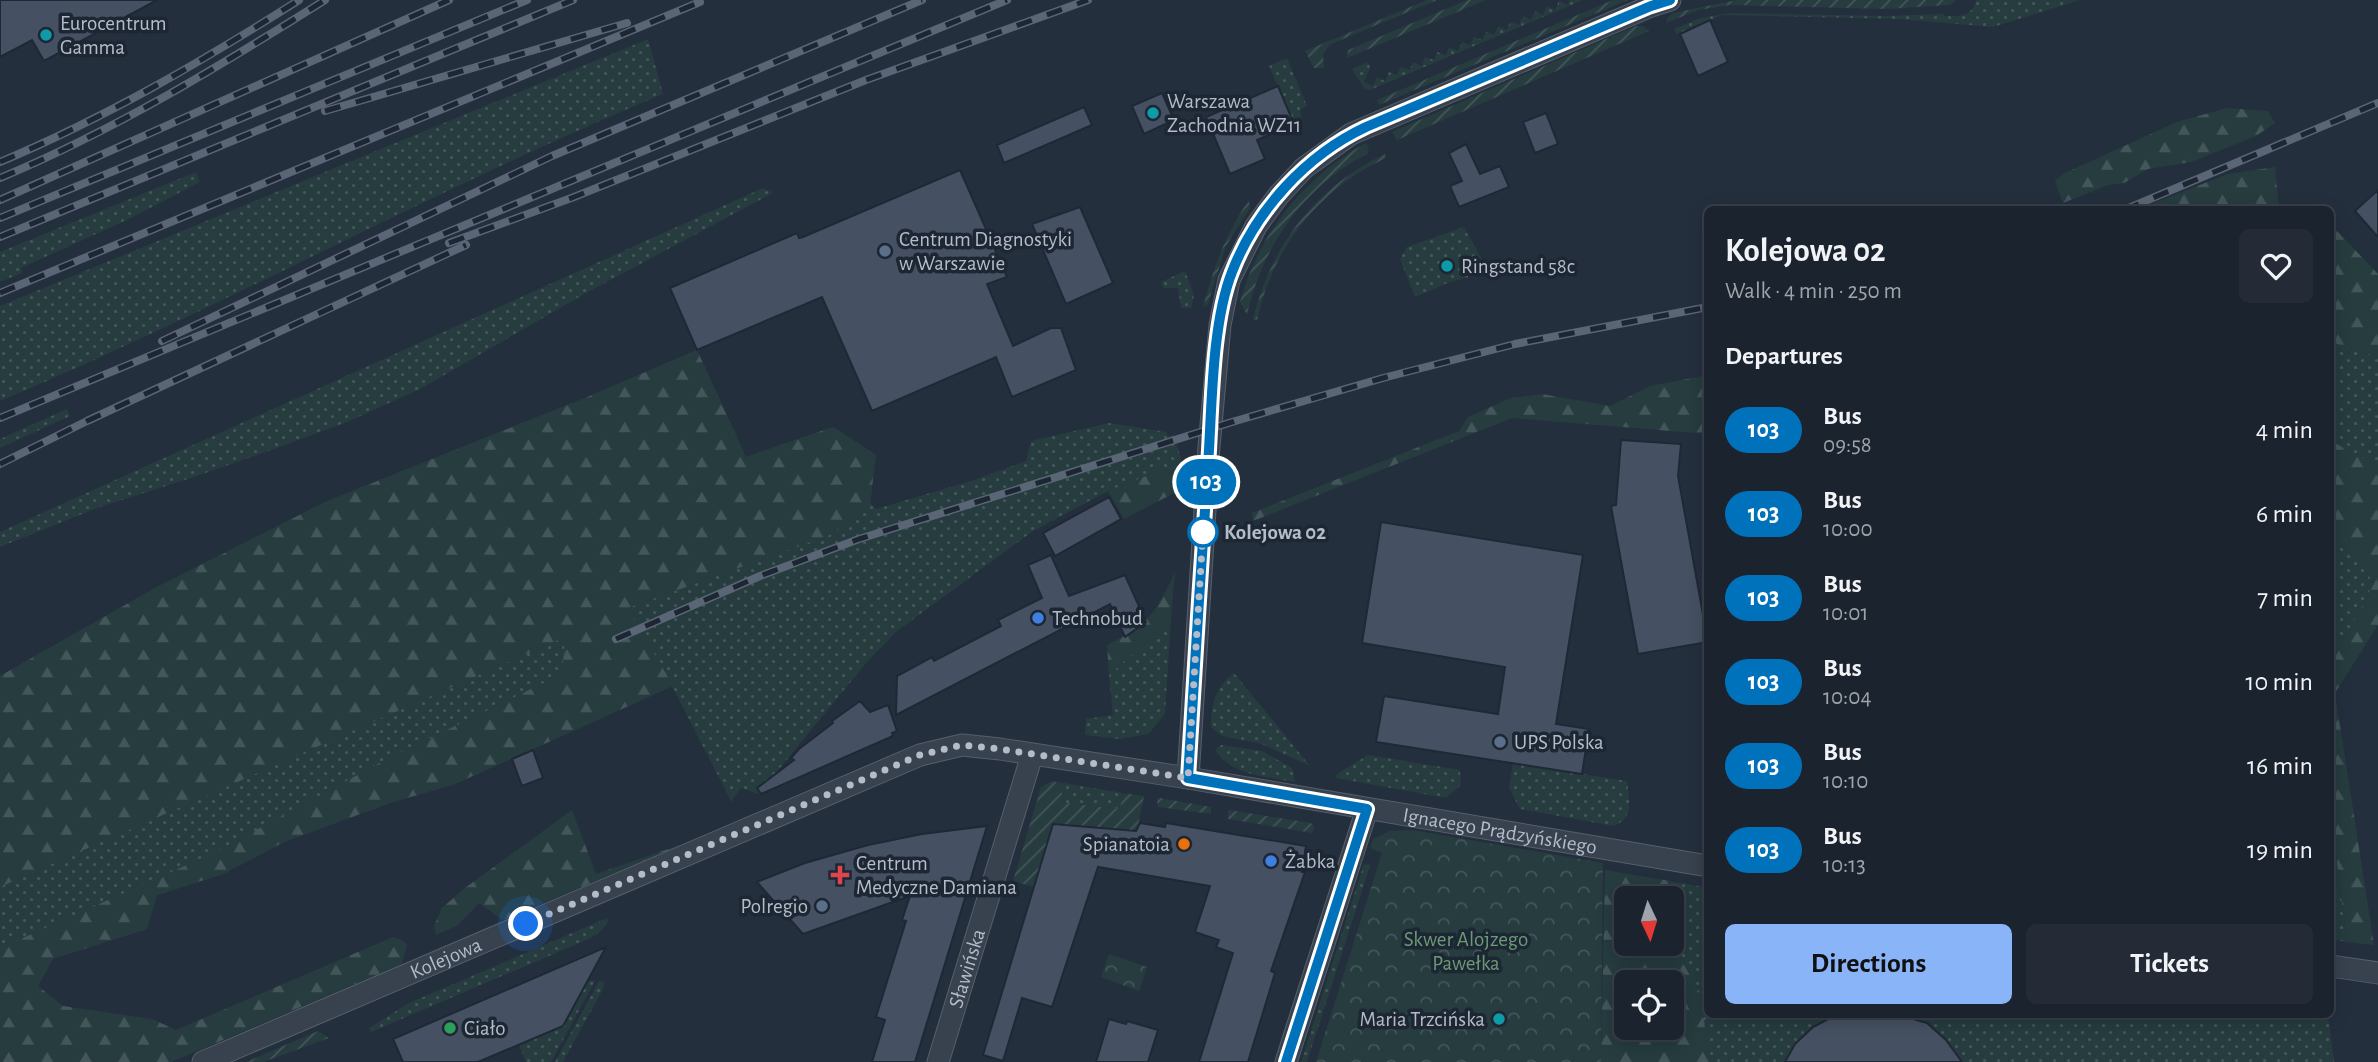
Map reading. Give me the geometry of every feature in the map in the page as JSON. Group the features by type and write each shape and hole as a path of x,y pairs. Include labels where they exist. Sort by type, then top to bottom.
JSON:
{"street":[{"path":"1188,778 1210,429 1221,310 1233,268 1255,226 1278,196 1304,169 1351,134 1670,0"},
{"name":"Ignacego Prądzyńskiego","path":"962,745 1188,778 1704,865"},
{"name":"Kolejowa","path":"203,1062 920,755 962,745"},
{"name":"Sławińska","path":"938,1062 1032,755"},
{"path":"1286,1062 1367,809"},
{"path":"2334,966 2378,973"}],"green space":[{"path":"1427,0 1437,0 1331,44 1323,54 1324,68 1314,68 1305,51"},
{"path":"1467,0 1486,0 1347,58 1348,50"},
{"path":"1570,0 1583,0 1370,90 1364,88 1352,69 1369,64 1364,82 1373,86 1377,77 1385,81 1389,72 1397,75 1401,67 1410,70 1413,62 1422,66 1425,57 1434,60 1437,52 1446,55 1449,47 1458,51 1462,42 1470,45 1474,37 1482,40 1486,32 1494,35 1498,26 1507,30 1510,22 1519,25 1523,16 1531,20 1535,11 1543,15 1547,6 1555,10 1559,1 1567,5"},
{"path":"1613,0 1628,0 1379,105 1377,100"},
{"path":"1737,0 1956,0 1950,5 1886,9 1730,5 1698,10 1666,23 1673,13"},
{"path":"1976,0 2080,0 1993,27 1899,19 1722,15 1677,34 1674,29 1701,18 1730,13 1956,16 1972,10"},
{"path":"1636,26 1643,26 1649,31 1397,140 1392,132"},
{"path":"648,39 663,94 496,168 84,365 0,401 0,306"},
{"path":"1287,58 1307,106 1300,109 1302,119 1297,128 1269,66"},
{"path":"2227,108 2268,111 2275,123 2256,136 2191,162 2148,169 2124,183 2108,185 2063,203 2055,181 2065,173 2177,122"},
{"path":"1366,143 1369,149 1367,154 1324,183 1289,221 1263,266 1247,315 1240,302 1248,277 1259,253 1286,210 1322,173"},
{"path":"1385,154 1386,158 1340,186 1302,223 1274,268 1257,320 1253,319 1272,267 1284,243 1300,221 1338,183"},
{"path":"2275,167 2279,206 2146,206 2228,174"},
{"path":"196,172 200,182 129,219 21,268 22,273 0,282 0,252"},
{"path":"763,188 773,193 586,293 420,389 347,422 197,476 97,508 0,547 0,532"},
{"path":"1249,200 1250,208 1226,246 1208,304 1203,307 1221,251"},
{"path":"1464,227 1484,263 1484,273 1450,282 1415,297 1400,259 1407,247"},
{"path":"2334,231 2378,274 2378,357 2334,343"},
{"path":"1185,271 1194,295 1191,308 1181,308 1178,288 1164,288 1161,282"},
{"path":"2334,343 2378,357 2378,466 2334,443"},
{"path":"697,350 746,457 833,427 876,455 870,503 876,509 971,481 1026,461 1031,441 1109,423 1174,435 1182,462 1108,491 1033,531 897,631 866,663 770,780 761,795 741,788 731,801 672,686 455,784 390,803 284,842 223,874 157,895 0,962 0,676 157,587 325,502"},
{"path":"697,350 746,457 833,427 876,455 870,503 830,535 628,608 673,686 455,784 390,803 284,842 223,874 157,895 147,929 53,959 38,986 63,1006 152,1019 176,1030 393,937 407,945 402,964 171,1062 0,1062 0,948 214,853 383,761 562,674 565,637 0,887 0,676 157,587 325,502"},
{"path":"1704,376 1704,434 1512,418 1253,521 1252,513 1459,431 1468,417 1511,398 1542,394 1610,406 1650,386"},
{"path":"67,409 70,416 0,448 0,439"},
{"path":"2334,443 2378,466 2378,625 2335,693 2374,945 2347,942 2334,839 2334,659 2374,583 2358,561 2334,537"},
{"path":"1182,462 1180,490 1124,519 1108,491"},
{"path":"2334,537 2358,561 2374,583 2334,659"},
{"path":"1175,572 1171,619 1109,675 1107,645 1133,631 1149,617"},
{"path":"1171,619 1165,714 1148,734 1120,739 1085,735 1086,719 1113,715 1109,675"},
{"path":"1234,673 1310,766 1262,744 1222,736 1211,727 1216,697 1223,684"},
{"path":"1221,745 1262,751 1292,768 1295,782 1262,777 1240,770 1222,759 1215,750"},
{"path":"1368,755 1460,770 1461,785 1446,798 1336,778 1337,774"},
{"path":"1513,763 1627,781 1628,813 1614,826 1520,809 1509,788"},
{"path":"1052,781 1057,782 1066,803 1120,809 1123,793 1144,796 1137,831 1053,824 1034,887 1013,881 1041,787"},
{"path":"1057,782 1123,793 1121,809 1066,803"},
{"path":"1157,799 1211,807 1211,814 1158,807"},
{"path":"572,810 596,874 694,840 503,920 479,903 458,925 436,935 434,926 442,908 465,888"},
{"path":"1229,810 1311,823 1314,827 1313,833 1228,819"},
{"name":"Skwer Alojzego Pawełka","path":"1412,830 1603,863 1601,1062 1316,1062 1382,853 1370,848 1373,839 1390,831"},
{"path":"2334,839 2347,942 2334,940"},
{"path":"1364,864 1370,866 1307,1062 1301,1062"},
{"path":"1605,870 1676,882 1676,886 1614,886 1614,956 1682,956 1701,994 1709,1062 1601,1062"},
{"path":"1676,882 1704,887 1704,1018 2328,1018 2334,1062 1709,1062 1701,994 1682,956 1684,956 1684,886 1676,886"},
{"path":"607,918 609,921 591,938 371,1032 369,1028 409,1003"},
{"path":"1109,954 1147,967 1139,991 1101,977"},
{"path":"587,981 595,981 551,1062 526,1062 519,1045 563,1025"},
{"path":"599,981 604,982 603,989 563,1062 555,1062"},
{"path":"318,1031 329,1038 263,1062 246,1062"}],"building":[{"name":"Eurocentrum Gamma","path":"0,0 157,0 44,61 32,40 0,57"},
{"path":"1710,20 1728,62 1698,76 1680,34"},
{"path":"1278,86 1294,124 1257,140 1265,159 1230,174 1206,117"},
{"name":"Warszawa Zachodnia WZ11","path":"1162,93 1174,120 1144,134 1132,106"},
{"path":"1084,107 1092,125 1004,163 997,145"},
{"path":"1546,113 1558,144 1535,153 1523,122"},
{"path":"1466,144 1480,174 1500,166 1509,187 1459,207 1450,186 1462,181 1449,153"},
{"path":"960,170 1007,277 987,284 1013,346 1051,328 1061,328 1076,370 1012,397 996,357 872,411 822,297 697,350 670,288 797,233 799,238 803,237"},
{"path":"2378,190 2378,237 2355,211"},
{"path":"1080,207 1113,283 1066,304 1032,224"},
{"path":"1621,440 1681,444 1678,476 1704,620 1704,643 1638,654 1611,506 1616,505"},
{"path":"1109,497 1121,519 1055,556 1043,533"},
{"path":"1381,522 1583,555 1556,724 1589,729 1582,774 1376,742 1384,696 1498,714 1505,667 1362,643"},
{"path":"1051,555 1069,596 1125,575 1146,622 1125,637 1110,604 896,715 897,676 932,657 934,661 1001,626 998,620 1042,598 1028,565"},
{"path":"860,701 870,712 888,705 897,731 892,733 893,736 761,794 757,788 794,760 791,758 799,749 833,723 832,721"},
{"path":"533,750 543,778 522,786 512,759"},
{"path":"1140,823 1165,827 1166,823 1306,846 1302,872 1305,872 1271,971 1275,973 1248,1062 1199,1062 1233,953 1216,947 1219,940 1195,932 1210,886 1098,867 1052,1007 1022,998 1003,1061 983,1055 1053,824 1136,831"},
{"path":"987,826 915,1062 872,1062 885,1020 876,1017 906,921 902,920 910,896 803,934 757,882 805,863 868,845 922,834"},
{"path":"606,947 563,1026 478,1062 403,1062 393,1039"},
{"path":"1830,1018 1910,1018 1927,1023 1946,1040 1962,1062 1785,1062 1795,1044 1813,1027"},
{"path":"1109,1019 1158,1030 1148,1062 1096,1062"}],"railway":[{"path":"0,162 78,127 153,87 299,0"},
{"path":"0,178 126,118 325,0"},
{"path":"0,200 449,0"},
{"path":"0,218 527,0"},
{"path":"0,237 573,0"},
{"path":"162,341 552,156 922,0"},
{"path":"0,418 1007,0"},
{"path":"449,243 574,197 866,80 1088,0"},
{"path":"0,293 700,2"},
{"path":"325,111 627,23"},
{"path":"2133,206 2378,103"},
{"path":"0,464 466,245"},
{"path":"616,639 760,576 859,539 1232,422 1383,378 1515,344 1704,308"}],"bus line":[{"name":"103","path":"1286,1062 1367,809 1188,778 1210,422 1221,310 1229,280 1249,237 1266,211 1290,182 1333,145 1366,127 1670,0"}],"place":[{"name":"Eurocentrum Gamma","path":"46,35"},
{"name":"Warszawa Zachodnia WZ11","path":"1153,113"},
{"name":"Centrum Diagnostyki w Warszawie","path":"885,251"},
{"name":"Ringstand 58c","path":"1447,266"},
{"name":"Kolejowa 02","path":"1203,532"},
{"name":"Technobud","path":"1038,618"},
{"name":"UPS Polska","path":"1500,742"},
{"name":"Spianatoia","path":"1184,844"},
{"name":"Żabka","path":"1271,861"},
{"name":"Centrum Medyczne Damiana","path":"840,875"},
{"name":"Polregio","path":"822,906"},
{"name":"Maria Trzcińska","path":"1499,1019"},
{"name":"Ciało","path":"450,1028"}],"route":[{"path":"526,924 920,755 942,748 962,745 1000,749 1188,778 1203,532"}]}
